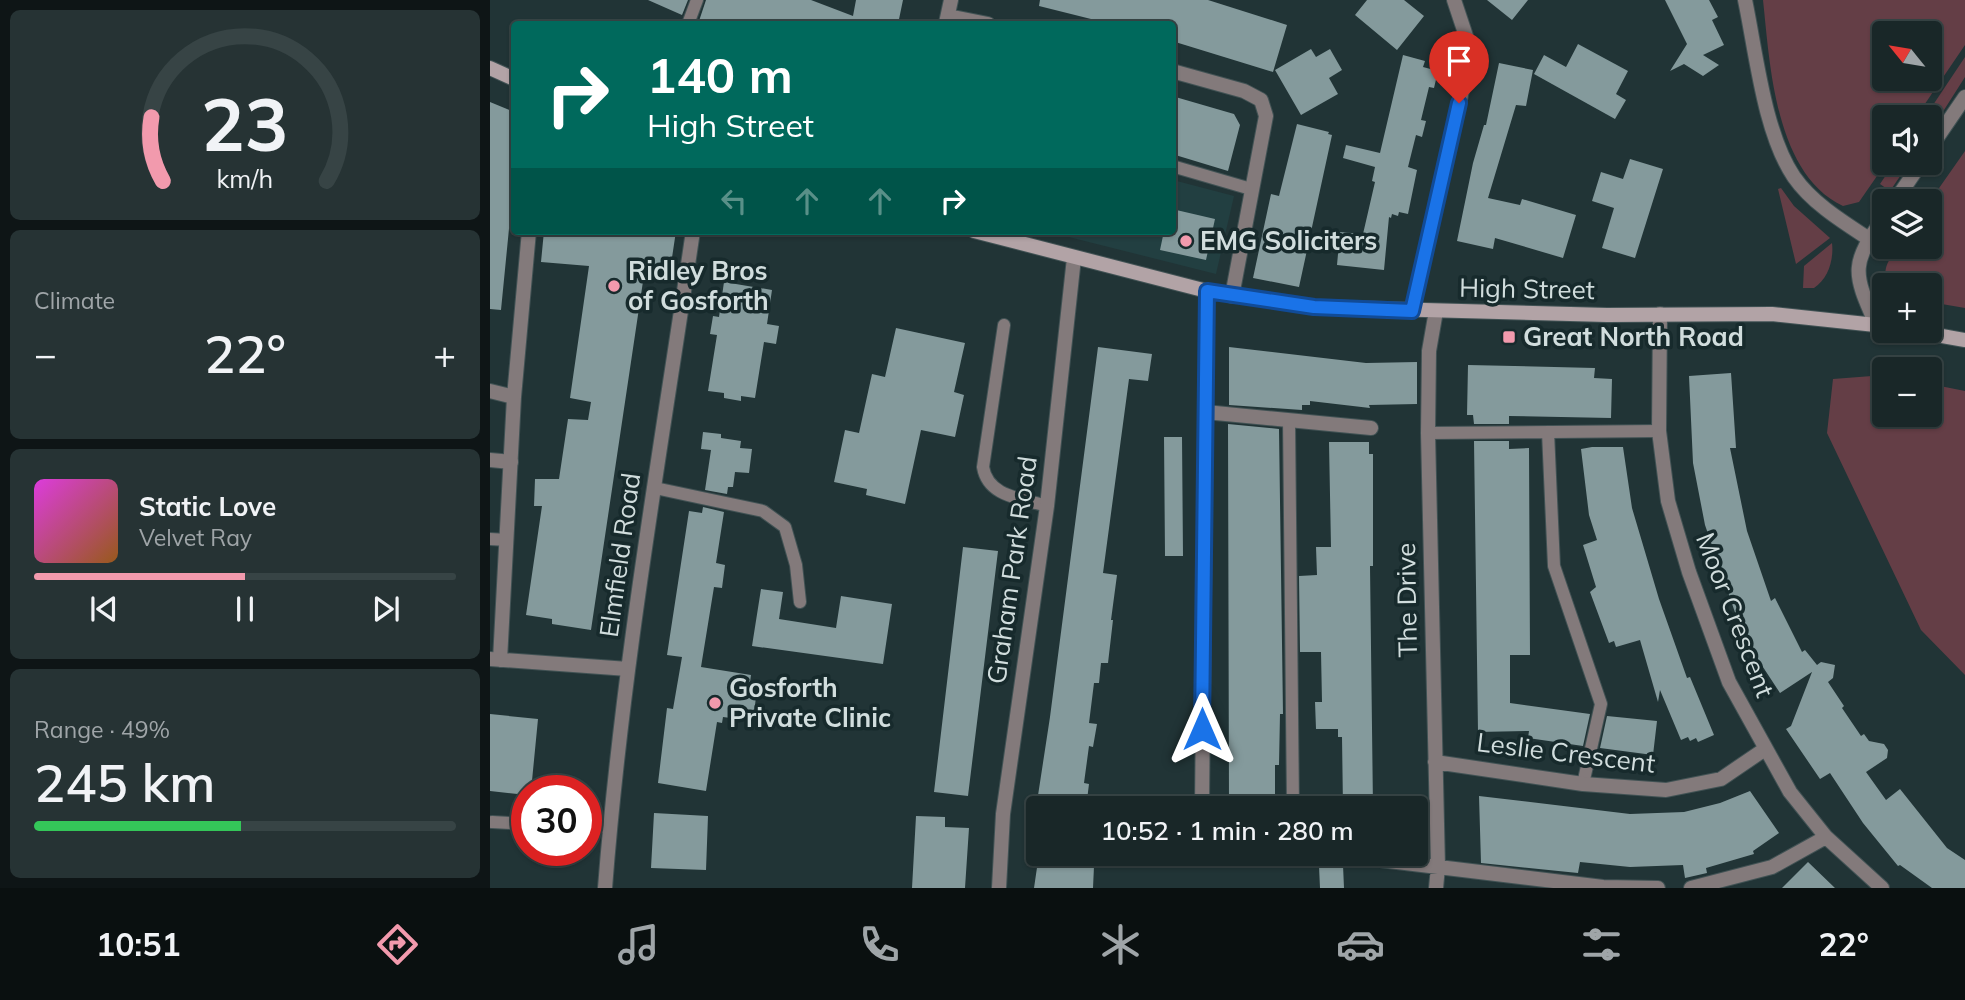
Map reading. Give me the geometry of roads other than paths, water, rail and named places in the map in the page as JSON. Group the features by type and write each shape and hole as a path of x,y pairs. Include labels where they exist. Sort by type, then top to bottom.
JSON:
{"main road":[{"path":"490,68 511,78"},
{"name":"High Street","path":"989,235 1207,291 1314,307 1607,315 1802,316 1872,324"},
{"path":"1942,336 1965,340"}],"street":[{"path":"947,20 951,0"},
{"path":"1412,311 1471,51 1454,0"},
{"path":"1745,0 1771,122 1782,158 1808,193 1869,239"},
{"path":"1176,72 1244,91 1261,100 1266,116 1232,296"},
{"path":"1942,131 1965,97"},
{"path":"529,235 514,397 507,540 495,659 628,669"},
{"name":"Elmfield Road","path":"605,888 628,669 692,235"},
{"path":"1872,235 1859,258 1858,274 1861,288 1872,308"},
{"name":"Graham Park Road","path":"999,888 1003,814 1047,506 1074,258"},
{"path":"1202,796 1207,291"},
{"name":"The Drive","path":"1436,311 1429,351 1428,433 1438,867 1436,888"},
{"name":"Moor Crescent","path":"1660,314 1659,431 1668,501 1689,572 1729,682 1790,792 1826,837 1882,888"},
{"path":"490,391 514,397"},
{"path":"1205,412 1371,428"},
{"path":"490,460 511,462"},
{"name":"Leslie Crescent","path":"1436,762 1583,784 1665,789 1721,779 1765,749"},
{"path":"1691,888 1772,867 1826,837"},
{"path":"1428,866 1603,887 1658,888"}],"lane":[{"path":"689,21 697,0"},
{"path":"1176,167 1251,189"},
{"path":"1004,326 983,467 985,479 992,488 1047,506"},
{"path":"1289,420 1293,796"},
{"path":"1428,433 1659,431"},
{"path":"1548,432 1554,566 1601,704 1583,784"},
{"path":"655,488 763,511 785,527 796,565 800,602"},
{"path":"490,539 507,540"},
{"path":"492,822 511,823"},
{"path":"602,827 610,827"}],"place":[{"name":"EMG Soliciters","path":"1186,241"},
{"name":"Ridley Bros of Gosforth","path":"614,286"},
{"name":"Great North Road","path":"1509,337"},
{"name":"Gosforth Private Clinic","path":"715,703"}]}
